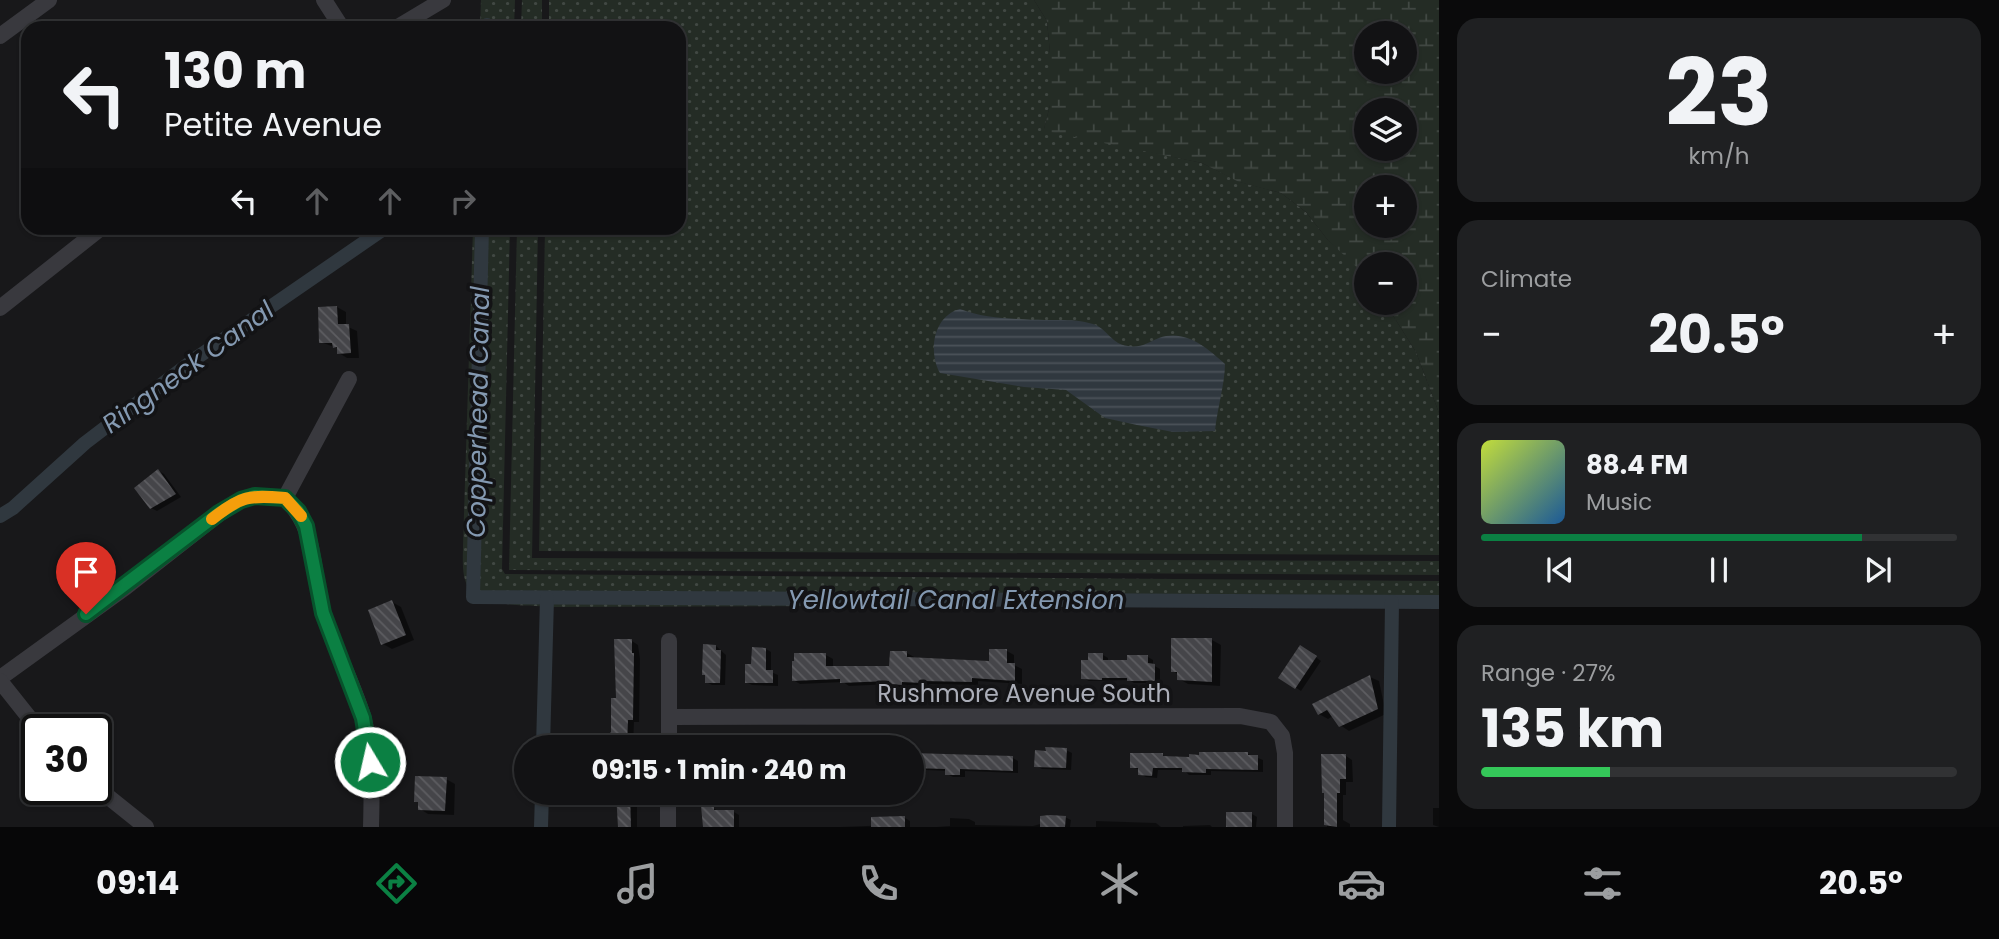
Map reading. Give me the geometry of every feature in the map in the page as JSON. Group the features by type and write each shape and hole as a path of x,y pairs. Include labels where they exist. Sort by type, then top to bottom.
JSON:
{"street":[{"path":"0,36 49,0"},
{"path":"324,0 338,21"},
{"path":"408,21 443,0"},
{"path":"0,308 93,235"},
{"path":"285,498 349,379"},
{"path":"27,714 0,680 126,587 219,513 241,500 255,496 285,498 298,511 306,526 323,613 363,718 369,744 372,779 370,827"},
{"path":"668,735 669,641"},
{"name":"Rushmore Avenue South","path":"669,717 1240,716 1271,722 1282,736 1285,753 1284,827"},
{"path":"112,800 146,827"},
{"path":"668,805 668,827"}],"green space":[{"path":"481,0 515,0 514,21 480,21"},
{"path":"522,0 542,0 542,21 521,21"},
{"path":"549,0 1034,0 1047,21 1050,53 1050,105 1044,129 1202,163 1240,182 1281,193 1306,212 1327,239 1354,263 1354,315 1393,315 1416,352 1439,413 1439,555 539,551 545,235 686,235 686,21 549,21"},
{"path":"1034,0 1439,0 1439,413 1416,352 1393,315 1417,315 1417,252 1354,252 1354,265 1327,239 1306,212 1281,193 1239,182 1202,163 1040,130 1044,129 1050,105 1047,21"},
{"path":"473,235 510,235 502,569 505,574 1439,581 1439,604 549,607 506,604 476,596 467,585 463,563"},
{"path":"517,235 538,235 532,558 1439,561 1439,575 509,570"}],"shaded area":[{"path":"960,309 1002,318 1087,322 1098,326 1122,345 1128,346 1140,346 1169,336 1195,341 1225,364 1215,431 1173,432 1137,425 1105,418 1066,390 1024,387 940,373 934,355 935,336 944,319"}],"building":[{"path":"337,306 338,324 349,324 351,353 337,354 337,347 333,348 332,343 319,343 318,307"},
{"path":"158,469 176,494 150,509 134,488"},
{"path":"392,600 406,635 381,645 368,610"},
{"path":"1171,638 1212,638 1212,682 1177,680 1177,672 1171,672"},
{"path":"614,639 632,639 633,720 628,720 627,735 597,735 611,732 611,698 616,698"},
{"path":"703,644 716,645 716,650 721,650 720,683 705,683 705,675 702,675"},
{"path":"1300,645 1317,656 1295,689 1278,678"},
{"path":"752,647 766,648 766,670 773,670 773,683 745,683 745,664 751,664"},
{"path":"989,649 1007,649 1007,663 1015,663 1015,681 972,678 972,682 922,681 902,682 902,685 889,684 889,681 840,683 840,679 792,681 794,653 826,653 826,666 889,666 890,651 907,651 907,657 989,661"},
{"path":"1088,653 1103,653 1103,660 1127,660 1127,655 1148,655 1148,663 1155,664 1155,681 1127,681 1127,678 1081,679 1081,660 1088,660"},
{"path":"1370,675 1378,709 1339,727 1327,710 1318,715 1312,704"},
{"path":"1045,747 1067,748 1066,768 1034,767 1035,750 1046,751"},
{"path":"1199,752 1248,752 1248,755 1258,755 1258,770 1206,769 1206,773 1182,772 1182,768 1153,768 1152,776 1138,775 1138,768 1130,768 1130,753 1163,753 1163,756 1189,757 1189,754 1199,755"},
{"path":"924,753 1013,756 1013,771 960,769 960,775 945,775 945,769 924,768"},
{"path":"1321,754 1346,754 1346,779 1340,779 1340,793 1337,793 1337,827 1324,825"},
{"path":"415,776 447,777 445,811 418,810 418,802 414,802"},
{"path":"617,805 630,805 631,827 618,827"},
{"path":"701,806 714,806 714,810 734,810 734,827 703,827"},
{"path":"1226,812 1252,812 1252,827 1226,827"},
{"path":"905,816 905,827 871,827 871,817"},
{"path":"1040,816 1066,816 1065,827 1040,827"}],"waterway":[{"name":"Ringneck Canal","path":"0,516 13,508 85,443 195,359 375,235"},
{"name":"Yellowtail Canal Extension","path":"482,235 473,597 1439,602"},
{"path":"543,735 547,598"},
{"path":"1389,827 1392,602"},
{"path":"541,827 542,805"}],"slow traffic":[{"path":"212,519 241,500 255,496 285,498 301,516"}],"route":[{"path":"86,614 126,587 219,513 241,500 255,496 285,498 298,511 306,526 318,595 330,634 358,700 369,744 370,762"}],"water label":[{"name":"Copperhead Canal","path":"478,412"}]}
